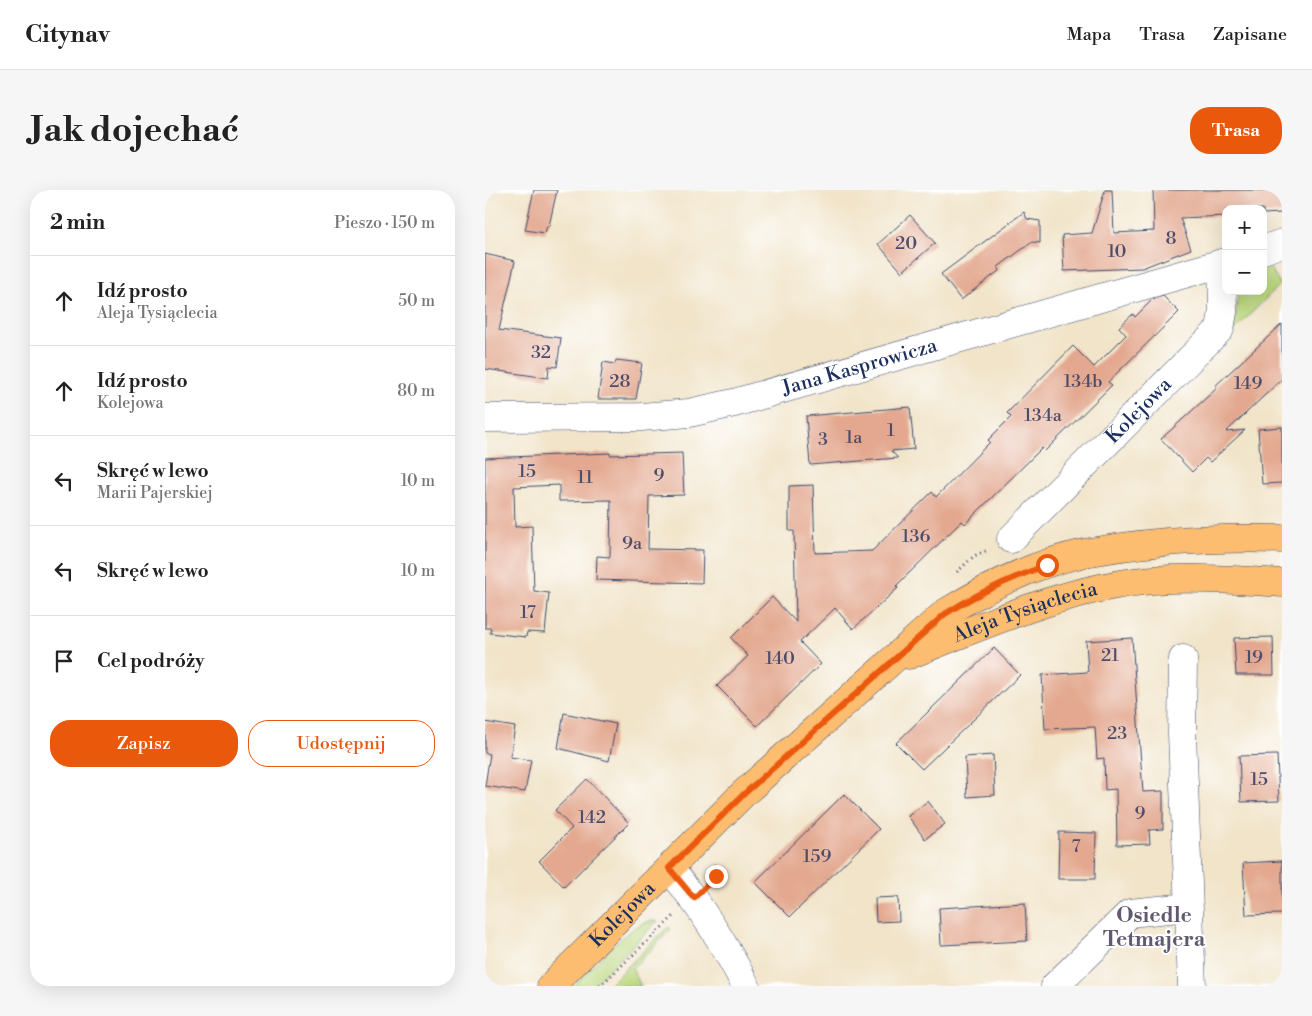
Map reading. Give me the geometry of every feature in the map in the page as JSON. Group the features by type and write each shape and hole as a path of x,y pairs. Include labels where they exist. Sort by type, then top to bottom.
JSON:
{"main road":[{"name":"Aleja Tysiąclecia","path":"894,661 945,614 971,597 1047,565 1084,554 1161,543 1244,538 1282,539"},
{"name":"Aleja Tysiąclecia","path":"894,661 1047,602 1102,589 1151,581 1199,578 1282,583"},
{"name":"Kolejowa","path":"551,986 744,794 894,661"}],"street":[{"path":"1267,249 1282,244"},
{"name":"Jana Kasprowicza","path":"485,418 641,418 689,412 734,403 1222,263"},
{"name":"Kolejowa","path":"1011,539 1220,329 1223,295"},
{"path":"1183,659 1182,734 1191,986"},
{"path":"669,868 694,898 732,958 746,986"},
{"path":"1055,986 1130,913 1187,907"}],"path":[{"path":"600,986 716,876 712,855"}],"green space":[{"path":"1268,265 1280,284 1224,341 1236,316 1238,295 1267,295"},
{"path":"651,921 658,921 592,986 574,986 631,930"},
{"path":"668,927 671,929 632,969 641,986 608,986"}],"building":[{"path":"534,190 557,190 549,226 547,226 545,233 525,230"},
{"path":"1105,190 1112,190 1114,233 1154,231 1153,190 1282,190 1282,213 1267,214 1267,205 1222,205 1222,216 1180,218 1191,249 1142,268 1064,271 1062,235 1092,233"},
{"path":"1024,212 1027,219 1040,221 1040,243 1032,242 998,267 1000,270 961,300 941,274"},
{"path":"910,215 935,243 902,272 878,244"},
{"path":"485,254 515,261 499,330 561,338 557,367 549,366 548,378 485,369"},
{"path":"1163,296 1179,312 1108,382 1112,385 1045,451 1042,448 965,524 962,521 896,586 898,588 853,629 835,608 800,642 821,664 757,726 717,686 748,656 731,638 772,597 796,622 794,531 789,531 789,486 813,485 815,553 872,551 932,492 936,497 990,442 988,440 1011,417 1007,413 1073,346 1094,367 1126,335 1119,327 1133,314 1135,317 1153,299"},
{"path":"1282,324 1282,379 1226,432 1245,430 1210,462 1206,458 1192,472 1161,439 1217,388 1215,386"},
{"path":"616,360 642,363 636,399 598,399 603,362 615,364"},
{"path":"910,407 914,449 891,451 898,458 810,465 806,416"},
{"path":"1282,427 1282,483 1262,484 1258,429"},
{"path":"610,453 610,455 682,453 684,495 649,496 648,549 703,550 702,583 596,580 597,556 610,557 611,500 559,501 559,485 514,487 515,527 532,526 534,591 549,593 545,633 527,632 526,637 490,633 491,628 485,628 485,458"},
{"path":"1273,637 1274,675 1236,675 1234,638"},
{"path":"1132,638 1143,792 1163,791 1163,829 1149,830 1150,844 1117,845 1116,789 1105,790 1104,758 1097,759 1095,727 1045,729 1042,675 1088,672 1086,641"},
{"path":"994,648 1020,675 922,769 896,743"},
{"path":"564,713 616,724 609,761 558,748"},
{"path":"485,722 515,727 510,757 531,760 525,792 485,786 490,754 485,753"},
{"path":"993,755 995,795 967,797 965,757"},
{"path":"1277,755 1279,801 1241,802 1239,756"},
{"path":"587,779 629,823 564,887 539,861 572,828 555,810"},
{"path":"844,794 879,829 790,917 755,882"},
{"path":"928,801 945,824 925,839 908,816"},
{"path":"1059,832 1096,833 1095,879 1058,879"},
{"path":"1282,861 1282,914 1246,915 1243,863"},
{"path":"898,897 899,921 876,922 875,898"},
{"path":"1025,903 1027,941 941,945 939,908"}],"district":[{"name":"Osiedle Tetmajera","path":"1154,928"}],"route":[{"path":"716,876 694,898 669,868 744,794 945,614 971,597 1047,565"}]}
